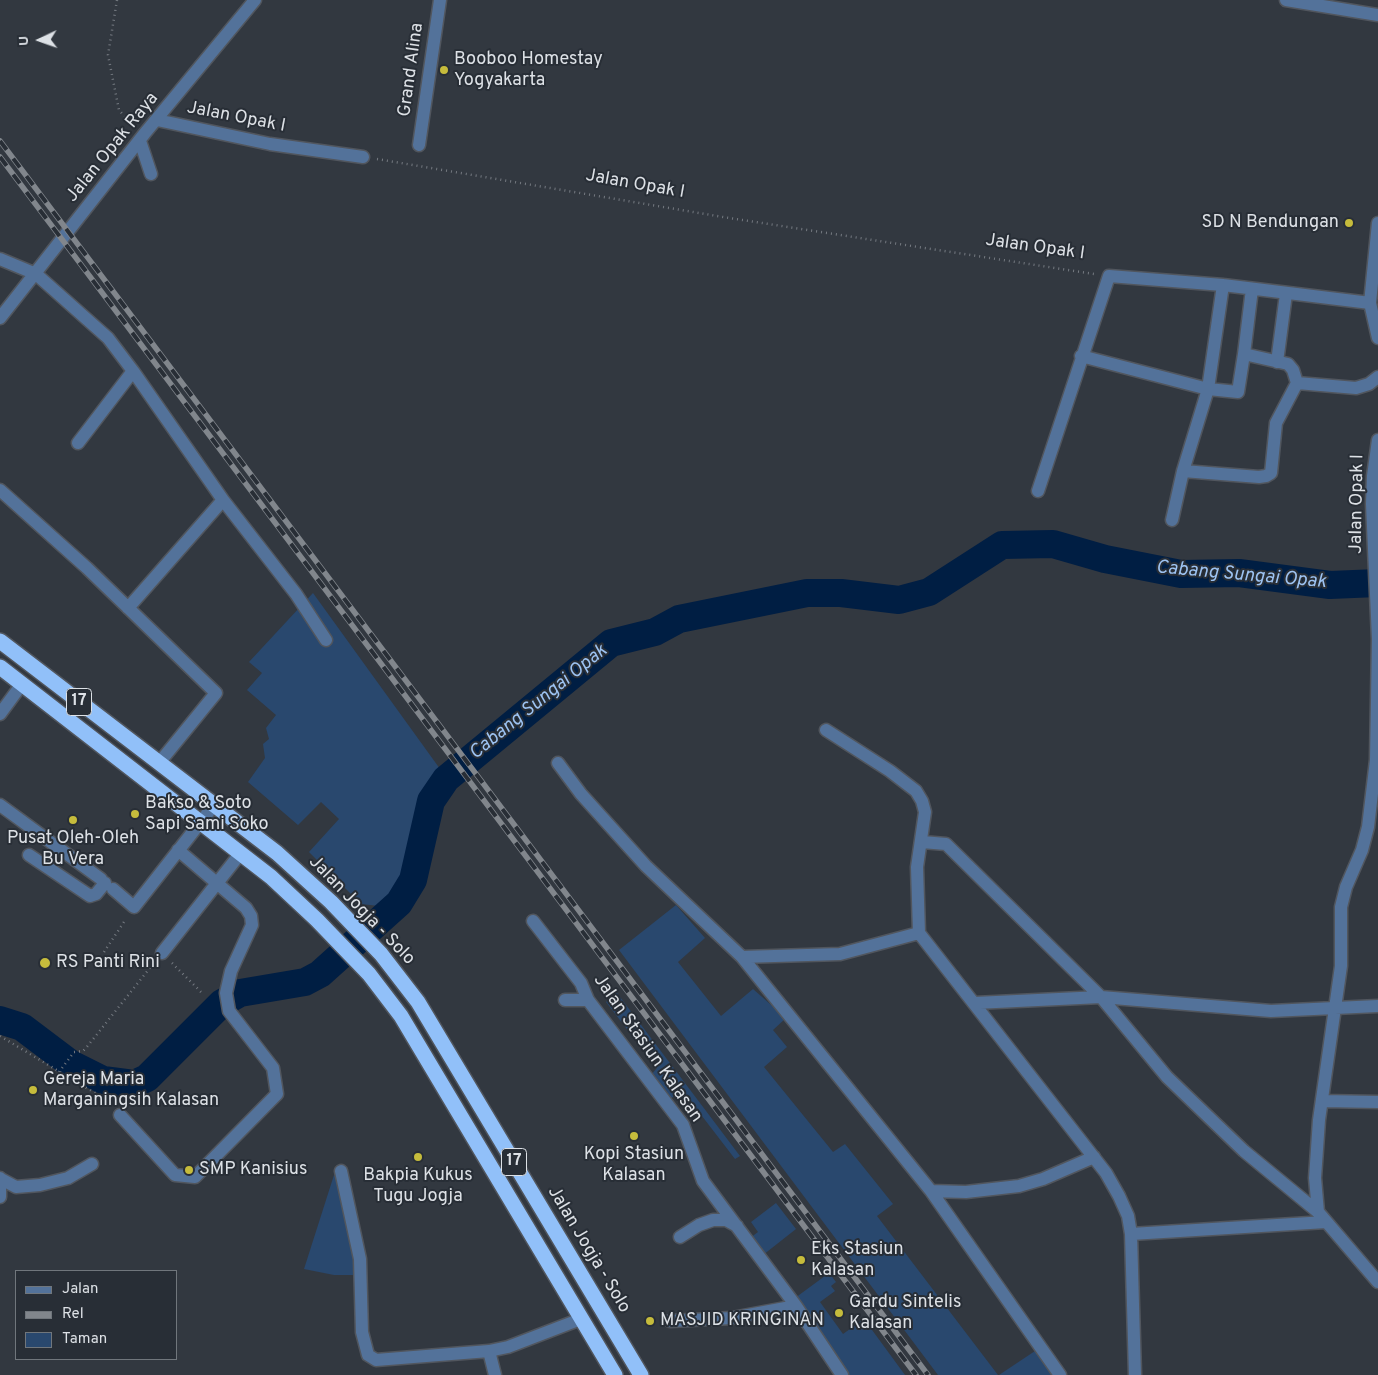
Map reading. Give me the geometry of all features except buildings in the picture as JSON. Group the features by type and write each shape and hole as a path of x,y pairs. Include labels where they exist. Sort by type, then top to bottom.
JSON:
{"highway":[{"name":"Jalan Jogja - Solo","path":"0,640 277,853 331,902 381,954 418,1002 640,1375"},
{"name":"17","path":"0,667 271,877 365,969 401,1016 615,1375"}],"street":[{"name":"Jalan Opak Raya","path":"0,318 254,0"},
{"name":"Grand Alina","path":"419,145 440,0"},
{"path":"1286,0 1378,15"},
{"name":"Jalan Opak I","path":"157,120 270,144 363,157"},
{"path":"143,137 151,174"},
{"path":"1378,223 1370,303 1378,338"},
{"path":"0,259 36,274 108,338 223,500 296,594 326,640"},
{"path":"1038,491 1081,356 1109,276 1223,285 1370,303"},
{"path":"1172,520 1183,471 1208,389 1223,285"},
{"path":"1081,356 1208,389 1238,392 1252,289"},
{"path":"1277,362 1286,294"},
{"path":"1183,471 1259,477 1270,473 1276,423 1297,383 1291,366 1244,354"},
{"path":"78,443 133,371"},
{"path":"1297,383 1356,388 1369,384 1378,378"},
{"name":"Jalan Opak I","path":"1322,1217 1315,1178 1322,1101 1341,966 1342,907 1346,886 1362,850 1368,826 1377,760 1378,677 1372,486 1378,440"},
{"path":"0,490 128,608 216,693 159,763"},
{"path":"128,608 223,500"},
{"path":"0,714 22,684"},
{"path":"826,730 890,771 916,791 922,801 925,812 918,867 919,933 1094,1157 1119,1196 1128,1216 1131,1234 1135,1375"},
{"path":"558,763 581,794 646,866 742,957 931,1191 1060,1375"},
{"path":"0,804 134,907 214,805"},
{"path":"922,842 946,844 1101,998 1167,1077 1244,1151 1322,1217 1377,1277"},
{"path":"120,1115 174,1175 195,1177 277,1094 273,1068 229,1011 226,993 230,971 252,925 251,916 246,908 178,850"},
{"path":"162,953 240,854"},
{"path":"30,855 90,896 96,894 106,884"},
{"name":"Jalan Stasiun Kalasan","path":"533,921 581,983 588,1000 683,1125 703,1181 796,1306 842,1375"},
{"path":"742,957 840,954 919,933"},
{"path":"974,1003 1101,998 1272,1011 1378,1006"},
{"path":"565,1000 588,1000"},
{"path":"1322,1101 1378,1102"},
{"path":"931,1191 966,1192 1019,1186 1043,1179 1094,1157"},
{"path":"0,1197 0,1178 16,1187 40,1185 68,1178 92,1164"},
{"path":"342,1171 360,1259 362,1332 368,1355 376,1360 489,1351 508,1347 581,1319"},
{"path":"1131,1234 1311,1223 1322,1217"},
{"path":"680,1237 699,1225 713,1220 726,1220 737,1226"},
{"path":"670,1321 732,1318 796,1306"},
{"path":"489,1351 494,1375"}],"path":[{"path":"117,0 108,55 120,110 143,137"},
{"name":"Jalan Opak I","path":"363,157 723,217 1109,276"},
{"path":"104,952 134,907"},
{"path":"59,1071 74,1052 83,1051 86,1048 162,953 202,993"},
{"path":"0,1036 105,1099"}],"green space":[{"path":"313,593 448,780 448,793 434,810 417,853 397,889 399,891 396,898 388,907 361,904 309,852 339,819 321,802 298,825 248,782 265,758 263,744 269,739 266,728 276,715 247,690 262,673 249,662"},
{"path":"676,905 705,938 678,962 721,1016 753,989 786,1018 773,1030 787,1047 764,1067 833,1152 845,1144 893,1204 877,1216 998,1375 938,1375 619,950"},
{"path":"617,993 740,1156 735,1159 682,1090 669,1100 650,1076 657,1068 606,1002"},
{"path":"334,1175 339,1180 358,1275 334,1275 304,1269"},
{"path":"776,1203 796,1229 763,1255 750,1238 758,1232 751,1222"},
{"path":"829,1273 836,1282 831,1286 835,1291 820,1302 843,1334 864,1319 905,1375 847,1375 795,1298"},
{"path":"1035,1351 1053,1375 999,1375"}],"waterway":[{"name":"Cabang Sungai Opak","path":"0,1020 22,1027 71,1064 103,1080 134,1084 147,1078 222,1003 240,993 305,982 320,974 399,903 413,880 431,801 446,779 611,643 655,632 679,619 807,593 841,593 899,600 929,592 1002,545 1053,544 1105,559 1181,574 1239,573 1330,585 1378,583"}],"railway":[{"path":"0,141 928,1375"},
{"path":"0,157 916,1375"}],"place":[{"name":"Booboo Homestay Yogyakarta","path":"444,70"},
{"name":"SD N Bendungan","path":"1349,223"},
{"name":"Bakso & Soto Sapi Sami Soko","path":"135,814"},
{"name":"Pusat Oleh-Oleh Bu Vera","path":"73,820"},
{"name":"RS Panti Rini","path":"45,963"},
{"name":"Gereja Maria Marganingsih Kalasan","path":"33,1090"},
{"name":"Kopi Stasiun Kalasan","path":"634,1136"},
{"name":"Bakpia Kukus Tugu Jogja","path":"418,1157"},
{"name":"SMP Kanisius","path":"189,1170"},
{"name":"Eks Stasiun Kalasan","path":"801,1260"},
{"name":"Gardu Sintelis Kalasan","path":"839,1313"},
{"name":"MASJID KRINGINAN","path":"650,1321"}]}
